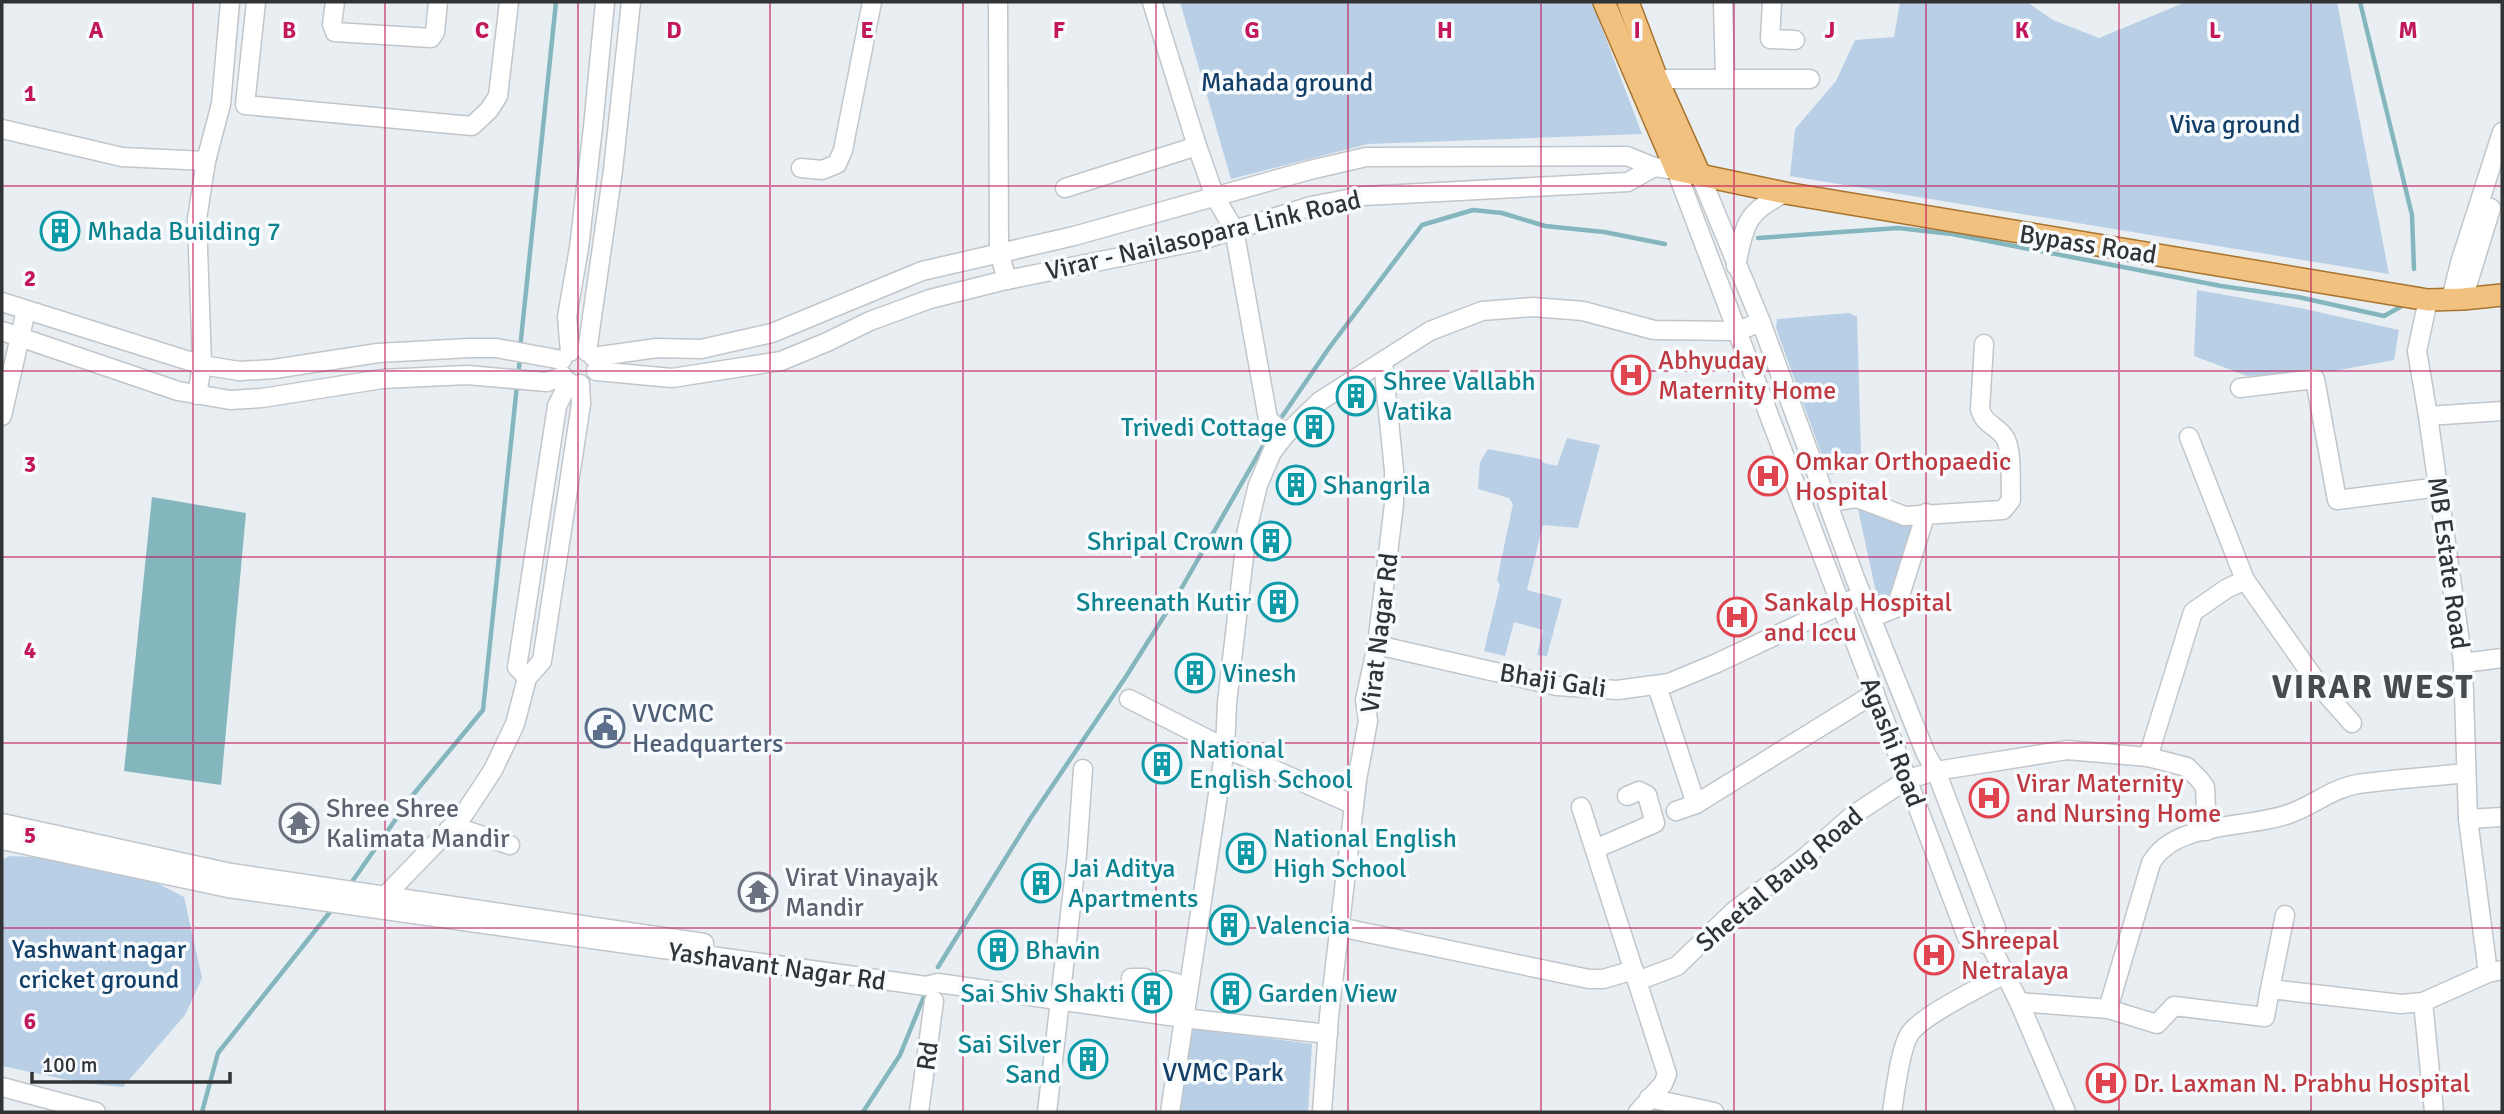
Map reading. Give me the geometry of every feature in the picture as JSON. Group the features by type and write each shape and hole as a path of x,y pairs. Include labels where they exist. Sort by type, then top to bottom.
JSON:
{"main road":[{"path":"1604,2 1676,170"},
{"path":"1628,2 1657,79 1700,175"},
{"name":"Bypass Road","path":"1676,170 1785,193 2428,299 2502,296"}],"street":[{"path":"197,395 202,365 197,219 206,160 221,104 230,2"},
{"path":"245,105 256,2"},
{"path":"335,2 332,24 335,32 431,38 435,32 438,2"},
{"path":"221,104 472,125 489,110 498,96 509,2"},
{"path":"385,896 464,814 493,770 514,724 527,678 542,661 581,404 567,317 579,247 605,2"},
{"path":"527,678 517,667 557,407 574,368 613,170 631,2"},
{"path":"801,168 822,170 837,164 843,150 872,2"},
{"path":"998,2 999,252 1007,280"},
{"path":"1152,2 1196,146 1215,197 1234,229 1278,428 1272,452 1258,485 1247,530 1227,703 1225,748 1175,1014 1170,1112"},
{"path":"1723,2 1726,78"},
{"path":"1772,2 1770,39 1795,40"},
{"path":"1657,79 1810,79"},
{"path":"2,129 122,157 206,160"},
{"path":"2457,299 2460,263 2502,132"},
{"path":"1065,188 1196,146"},
{"name":"Virar - Nailasopara Link Road","path":"10,333 197,395 230,400 262,398 382,379 495,376 574,368 657,348 701,349 772,332 922,271 1074,236 1366,157 1627,156 1654,167"},
{"path":"1654,167 1676,170"},
{"name":"Virar - Nailasopara Link Road","path":"2,303 202,365 239,370 274,369 378,353 496,348 544,355 574,368 673,378 781,360 870,321 930,299 1007,280 1199,241 1311,206 1363,196 1628,182 1654,167"},
{"name":"Agashi Road","path":"1676,170 1966,937 1991,946"},
{"path":"2457,299 2502,172"},
{"name":"Agashi Road","path":"1700,175 1761,322 1862,594 1926,754 1936,771 1996,928 1991,946 2019,1002 2066,1112"},
{"path":"1736,266 1743,232 1753,215 1761,204 1785,193"},
{"name":"MB Estate Road","path":"2428,299 2417,351 2463,663 2468,819 2495,972"},
{"path":"1278,428 1430,331 1482,312 1533,307 1583,311 1654,330 1738,331 1761,322"},
{"path":"2,412 10,333 26,310"},
{"path":"1829,502 1857,498 1905,516 2003,510 2011,499 2009,448 2000,432 1982,418 1980,409 1984,345"},
{"path":"467,375 469,348"},
{"name":"Virat Nagar Rd","path":"1349,803 1357,719 1365,700 1377,645 1394,504 1394,470 1383,362"},
{"path":"2240,388 2315,379 2337,500 2438,487"},
{"path":"2428,416 2502,411"},
{"path":"2189,437 2245,580 2320,688 2352,723"},
{"path":"1881,614 1896,608 1926,513"},
{"path":"2148,757 2193,612 2226,589 2245,580"},
{"name":"Bhaji Gali","path":"1377,645 1557,686 1617,690 1657,686 1717,663 1862,594"},
{"path":"2463,663 2502,658"},
{"path":"1657,686 1696,804"},
{"path":"1676,811 1696,804 1875,694"},
{"path":"1129,699 1225,748 1349,803"},
{"name":"Sheetal Baug Road","path":"1339,927 1589,979 1677,966 1734,911 1802,860 1853,815 1908,779 1936,771 2067,750 2148,757 2187,767 2205,787 2207,831"},
{"path":"1047,1112 1077,854 1083,769"},
{"path":"2108,1009 2151,863 2158,851 2175,839 2292,813 2336,790 2356,785 2465,773"},
{"path":"1600,847 1655,823 1647,795 1639,791 1627,796"},
{"path":"1322,1112 1322,1033 1339,927 1349,803"},
{"path":"1312,1112 1349,803"},
{"path":"1589,807 1641,973 1667,1074 1666,1081 1644,1105"},
{"path":"2468,819 2502,817"},
{"path":"2,823 229,881"},
{"path":"453,826 510,845"},
{"path":"2,840 229,881"},
{"name":"Yashavant Nagar Rd","path":"229,881 362,899 828,974 926,986 936,992 1061,999 1322,1033"},
{"path":"362,899 385,896 927,977 936,992"},
{"path":"2019,1002 2108,1009 2157,1024 2174,1006 2265,1017 2285,915"},
{"path":"2270,989 2401,1004 2424,1002 2495,972"},
{"path":"1892,1112 1900,1066 1910,1032 1935,1013 2005,974"},
{"path":"1145,978 1131,978 1129,1002 1175,1014"},
{"path":"1164,980 1176,984 1175,1014"},
{"name":"Rd","path":"919,1112 936,992"},
{"path":"2424,1002 2434,1112"},
{"path":"2,1087 96,1112"},
{"path":"1644,1105 1714,1112"}],"green space":[{"name":"Mahada ground","path":"1180,2 1592,2 1642,134 1368,144 1231,179"},
{"name":"Viva ground","path":"1900,2 2027,2 2053,20 2099,38 2186,2 2337,2 2389,274 1790,176 1795,129 1836,81 1855,40 1894,37"},
{"path":"2197,290 2300,308 2399,330 2394,360 2334,371 2247,376 2194,356"},
{"path":"1849,313 1857,317 1861,452 1864,465 1829,475 1776,328 1777,319"},
{"path":"1567,438 1600,445 1578,528 1543,525 1527,590 1562,599 1547,656 1537,655 1543,630 1514,622 1505,656 1484,651 1500,585 1497,580 1513,504 1509,498 1478,489 1480,462 1488,449 1540,459 1544,463 1557,466"},
{"path":"1856,500 1912,523 1916,532 1892,603 1879,606"},
{"name":"Yashwant nagar cricket ground","path":"10,856 114,861 184,897 202,978 185,1015 123,1087 82,1083 2,1066 2,860"},
{"name":"VVMC Park","path":"1188,1028 1312,1044 1308,1112 1180,1112"}],"shaded area":[{"path":"152,497 246,513 221,785 124,771"}],"waterway":[{"path":"520,349 556,2"},
{"path":"2360,2 2412,215 2414,269"},
{"path":"1279,421 1329,348 1422,225 1473,210 1502,213 1545,226 1604,232 1665,244"},
{"path":"1758,238 1898,228 1952,234 2221,286 2298,297 2384,316 2402,306"},
{"path":"518,377 520,358"},
{"path":"349,886 412,796 483,710 517,385"},
{"path":"938,967 1030,819 1181,589 1267,439"},
{"path":"202,1112 218,1053 334,907"},
{"path":"863,1112 900,1055 927,989"}],"place":[{"name":"Mhada Building 7","path":"60,231"},
{"name":"Abhyuday Maternity Home","path":"1631,375"},
{"name":"Shree Vallabh Vatika","path":"1356,396"},
{"name":"Trivedi Cottage","path":"1314,427"},
{"name":"Omkar Orthopaedic Hospital","path":"1768,476"},
{"name":"Shangrila","path":"1296,485"},
{"name":"Shripal Crown","path":"1271,541"},
{"name":"Shreenath Kutir","path":"1278,602"},
{"name":"Sankalp Hospital and Iccu","path":"1737,617"},
{"name":"Vinesh","path":"1195,673"},
{"name":"VVCMC Headquarters","path":"605,728"},
{"name":"National English School","path":"1162,764"},
{"name":"Virar Maternity and Nursing Home","path":"1989,798"},
{"name":"Shree Shree Kalimata Mandir","path":"299,823"},
{"name":"National English High School","path":"1246,853"},
{"name":"Jai Aditya Apartments","path":"1041,883"},
{"name":"Virat Vinayajk Mandir","path":"758,892"},
{"name":"Valencia","path":"1229,925"},
{"name":"Bhavin","path":"998,950"},
{"name":"Shreepal Netralaya","path":"1934,955"},
{"name":"Sai Shiv Shakti","path":"1152,993"},
{"name":"Garden View","path":"1231,993"},
{"name":"Sai Silver Sand","path":"1088,1059"},
{"name":"Dr. Laxman N. Prabhu Hospital","path":"2106,1083"}],"district":[{"name":"VIRAR WEST","path":"2373,686"}]}
